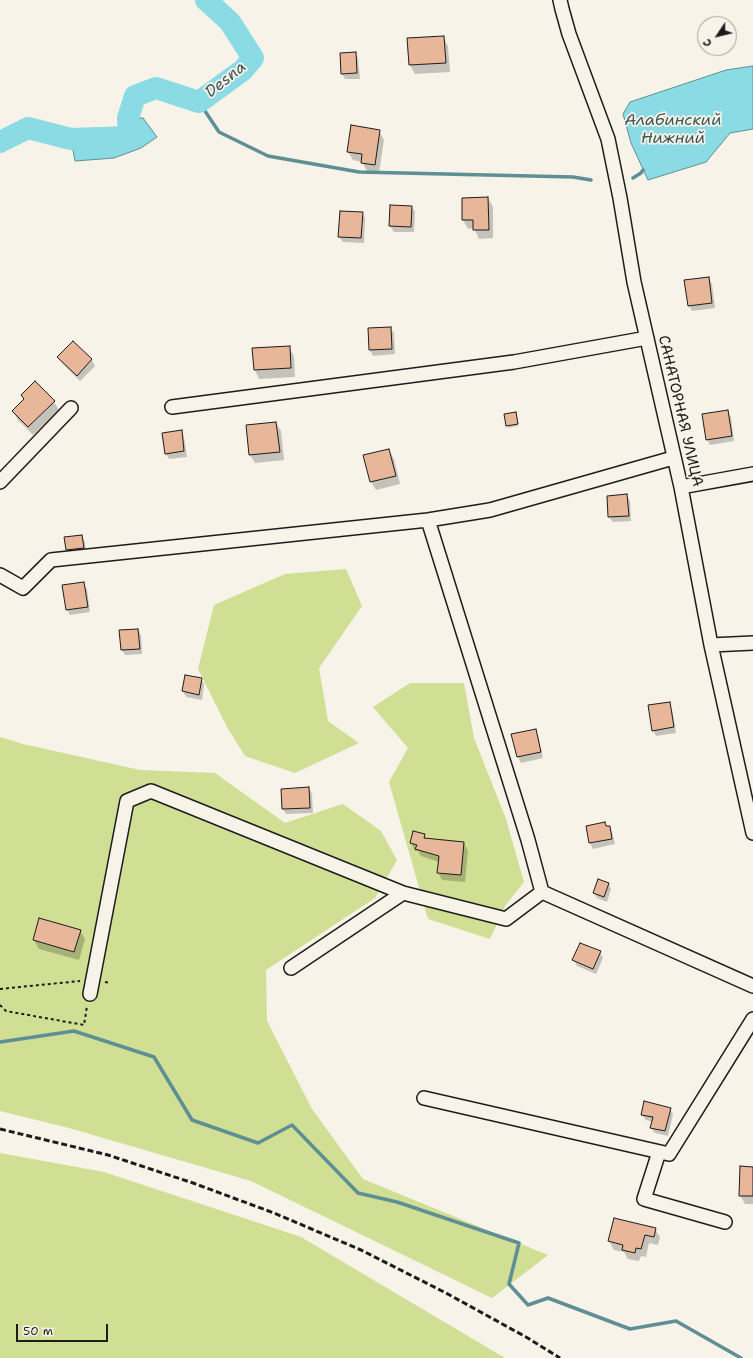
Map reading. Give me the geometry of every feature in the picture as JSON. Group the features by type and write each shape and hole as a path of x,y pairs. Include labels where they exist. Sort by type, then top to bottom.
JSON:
{"street":[{"name":"САНАТОРНАЯ УЛИЦА","path":"560,0 569,34 608,139 620,198 634,282 673,458 681,487 711,645 753,834"},
{"path":"172,406 514,362 647,338"},
{"path":"0,482 71,408"},
{"path":"0,575 23,588 51,560 428,520 490,510 673,458"},
{"path":"681,487 753,474"},
{"path":"428,520 528,840 542,892"},
{"path":"711,645 753,643"},
{"path":"90,994 127,801 151,791 403,893 506,920 542,892"},
{"path":"542,892 753,986"},
{"path":"291,968 403,893"},
{"path":"424,1098 669,1154 753,1019"},
{"path":"659,1152 644,1199 725,1222"}],"path":[{"path":"0,989 93,980"},
{"path":"0,1005 6,1011 84,1024 90,994"}],"green space":[{"path":"346,569 362,606 319,668 328,721 359,743 295,773 245,756 227,727 198,669 214,605 285,574"},
{"path":"410,683 464,683 474,738 506,819 524,882 505,906 490,939 428,919 389,782 408,748 373,707"},
{"path":"0,737 23,744 140,770 215,773 285,823 343,804 381,831 397,860 375,898 266,970 267,1021 312,1109 363,1179 548,1255 492,1298 251,1181 69,1128 0,1111"},
{"path":"0,1153 104,1172 301,1237 505,1358 0,1358"}],"water":[{"name":"Алабинский Нижний","path":"753,66 753,129 730,133 706,162 648,180 631,143 623,114 630,102 726,70"},
{"path":"128,118 143,118 157,137 141,148 114,158 75,161 71,139 128,137"}],"building":[{"path":"444,36 446,63 409,65 407,38"},
{"path":"356,52 357,73 341,74 340,53"},
{"path":"351,125 380,130 375,165 361,163 362,154 347,152"},
{"path":"488,197 489,230 473,230 473,220 462,220 462,198"},
{"path":"390,205 412,206 411,227 389,226"},
{"path":"340,211 363,212 361,238 338,237"},
{"path":"709,277 712,303 688,306 684,280"},
{"path":"391,327 392,349 369,350 368,328"},
{"path":"73,341 92,359 77,376 57,357"},
{"path":"290,346 291,368 254,370 252,348"},
{"path":"35,381 55,401 28,427 12,411 24,399 21,395"},
{"path":"728,410 732,436 706,440 702,414"},
{"path":"516,412 518,424 506,426 504,414"},
{"path":"276,422 280,452 249,455 246,425"},
{"path":"182,430 184,451 165,454 162,433"},
{"path":"389,449 396,476 370,482 363,455"},
{"path":"627,494 629,516 608,517 607,496"},
{"path":"82,535 84,548 66,550 64,537"},
{"path":"84,582 88,607 66,610 62,585"},
{"path":"138,629 140,649 121,650 119,630"},
{"path":"185,675 202,678 199,695 182,691"},
{"path":"670,702 674,727 652,731 648,705"},
{"path":"536,729 541,752 517,757 511,734"},
{"path":"309,787 310,808 282,809 281,789"},
{"path":"605,822 606,826 610,826 612,839 589,843 586,826"},
{"path":"413,831 425,834 424,838 464,842 461,875 437,873 439,856 415,849 417,845 410,843"},
{"path":"598,879 609,883 604,897 593,893"},
{"path":"39,918 81,930 74,952 33,940"},
{"path":"580,943 601,951 593,969 572,960"},
{"path":"644,1101 671,1108 665,1131 650,1128 653,1117 641,1115"},
{"path":"740,1166 753,1167 753,1196 739,1196"},
{"path":"614,1218 656,1228 654,1237 645,1235 641,1249 636,1248 635,1253 622,1250 623,1245 608,1241"}],"waterway":[{"name":"Desna","path":"0,142 28,128 71,139 129,137 128,118 135,96 156,88 199,102 243,70 253,58 230,22 206,0"},
{"path":"199,102 219,132 268,156 359,172 573,177 591,180"},
{"path":"633,178 643,170"},
{"path":"0,1042 74,1031 154,1057 192,1120 258,1143 292,1125 358,1193 397,1202 519,1243 509,1284 528,1305 548,1298 630,1329 676,1321 741,1358"}],"railway":[{"path":"0,1129 108,1155 193,1183 274,1213 361,1250 446,1293 526,1337 560,1358"}]}
